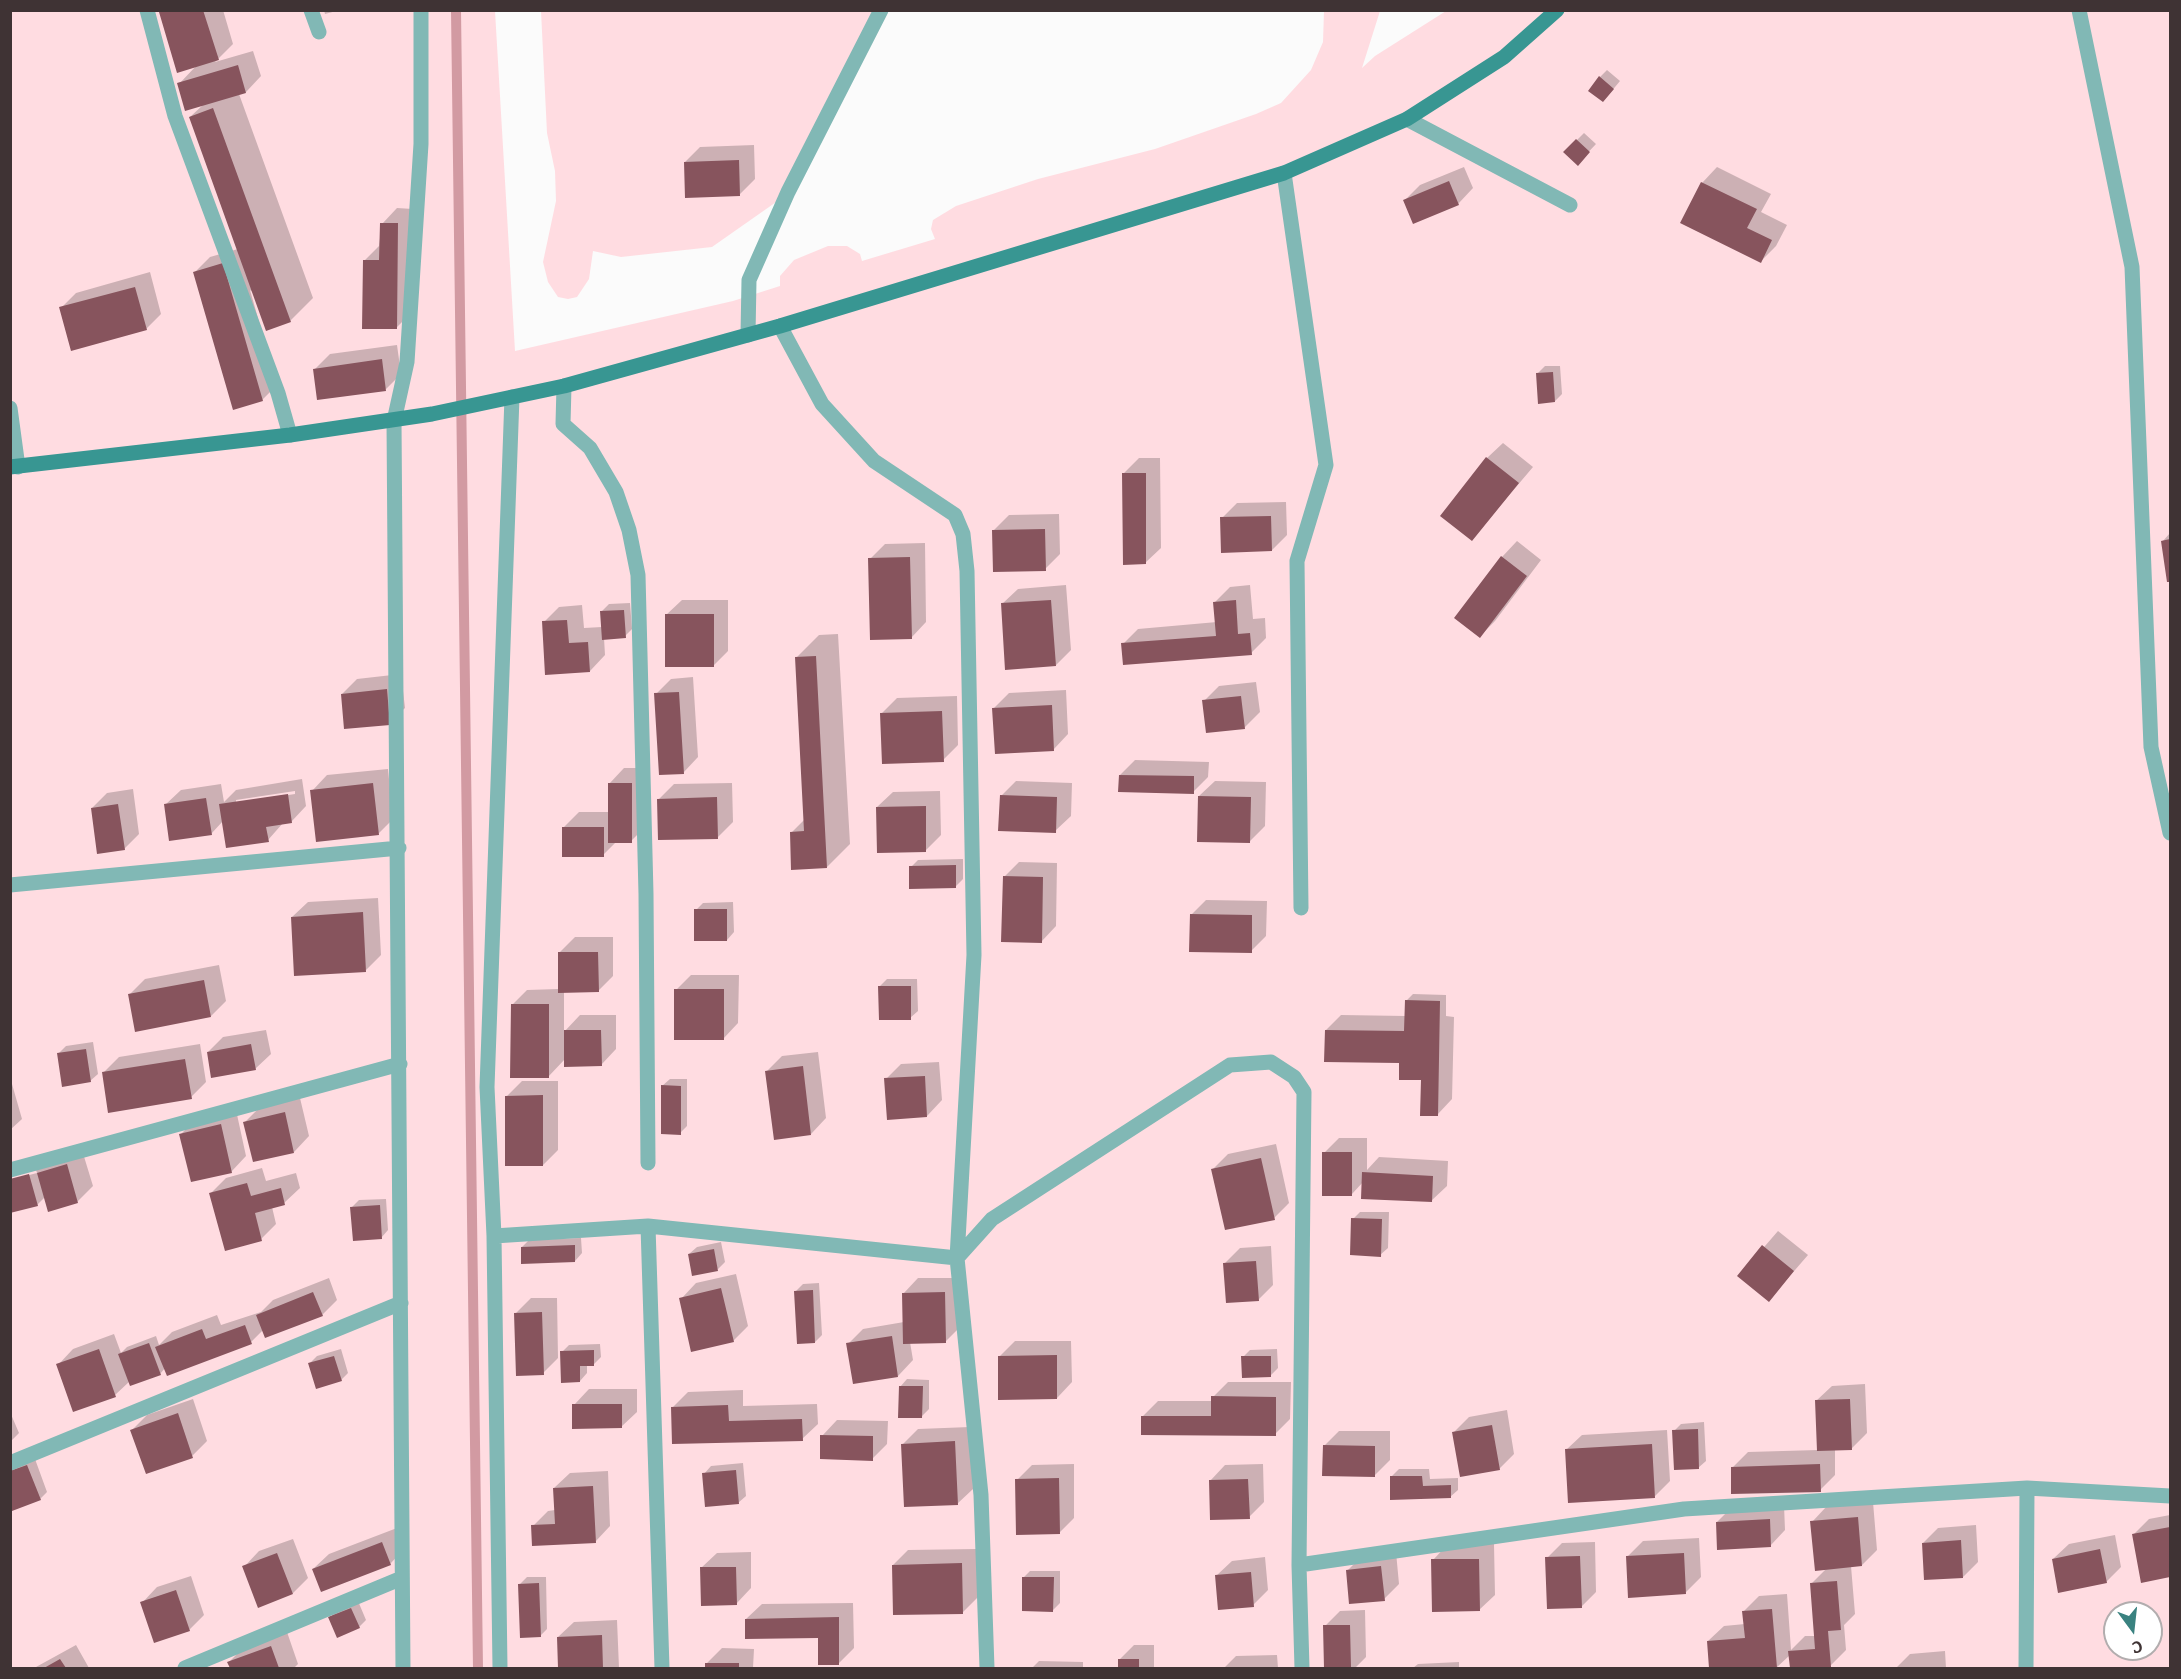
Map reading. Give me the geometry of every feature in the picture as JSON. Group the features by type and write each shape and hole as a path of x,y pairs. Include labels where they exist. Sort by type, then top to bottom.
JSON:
{"main road":[{"path":"14,467 394,421 564,386 780,326 1284,173 1407,119 1504,57 1557,10"}],"street":[{"path":"147,10 175,116 278,393 290,435"},
{"path":"311,10 319,32"},
{"path":"403,1668 399,848 394,421 407,362 421,144 422,10"},
{"path":"748,335 749,280 788,192 881,10"},
{"path":"2079,10 2132,267 2151,747 2170,833"},
{"path":"1407,119 1570,205"},
{"path":"1284,173 1326,465 1297,561 1301,908"},
{"path":"780,326 822,404 874,461 955,515 963,534 967,583 974,955 957,1258 981,1495 987,1668"},
{"path":"564,386 563,424 590,448 616,492 629,530 638,575 646,894 648,1163"},
{"path":"500,1668 494,1236 489,1154 488,1075 512,398"},
{"path":"10,408 14,467"},
{"path":"10,885 399,848"},
{"path":"957,1258 992,1219 1230,1065 1271,1062 1294,1077 1304,1092 1299,1565 1302,1668"},
{"path":"10,1170 400,1064"},
{"path":"494,1236 648,1226 957,1258"},
{"path":"648,1226 662,1668"},
{"path":"10,1463 401,1303"},
{"path":"1299,1565 1684,1509 2027,1488 2170,1496"},
{"path":"2026,1668 2027,1488"},
{"path":"185,1668 402,1578"}],"shaded area":[{"path":"11,11 495,11 515,351 733,301 780,286 780,276 794,260 828,246 847,246 860,254 862,261 935,239 931,229 933,220 956,206 1038,179 1155,149 1256,114 1281,103 1311,70 1323,42 1324,11 1380,11 1362,68 1375,56 1446,11 2170,11 2170,1668 11,1668"},
{"path":"541,11 876,11 779,200 712,247 621,257 593,251 589,279 577,297 568,299 558,297 548,282 543,262 556,201 555,171 547,133"}],"building":[{"path":"203,10 219,60 177,73 159,12"},
{"path":"238,65 246,93 185,111 177,83"},
{"path":"1599,76 1614,89 1603,102 1588,91"},
{"path":"213,108 291,322 266,331 189,117"},
{"path":"1576,139 1590,152 1578,166 1563,152"},
{"path":"739,160 740,196 685,198 684,162"},
{"path":"1449,181 1459,205 1413,224 1403,200"},
{"path":"1701,182 1757,209 1747,228 1772,240 1761,263 1680,223"},
{"path":"380,223 398,223 397,329 362,329 363,260 379,260"},
{"path":"223,263 263,401 233,410 193,272"},
{"path":"135,287 147,330 71,351 59,307"},
{"path":"382,359 386,391 317,400 313,369"},
{"path":"1553,372 1555,402 1538,404 1536,373"},
{"path":"1486,457 1519,483 1472,541 1440,516"},
{"path":"1122,473 1146,473 1146,564 1123,565"},
{"path":"1271,516 1272,551 1221,553 1220,517"},
{"path":"1045,529 1046,571 993,572 992,530"},
{"path":"2170,539 2170,582 2167,582 2161,541"},
{"path":"1501,556 1527,576 1480,638 1454,618"},
{"path":"910,557 912,639 870,640 868,558"},
{"path":"1051,600 1056,666 1005,670 1001,603"},
{"path":"1236,600 1238,634 1250,633 1252,655 1123,665 1121,643 1216,636 1213,602"},
{"path":"624,610 626,638 602,640 600,611"},
{"path":"665,614 714,614 714,667 665,667"},
{"path":"567,620 569,643 588,642 590,672 545,675 542,621"},
{"path":"816,656 827,868 791,870 790,832 804,831 795,657"},
{"path":"387,689 390,725 344,729 341,694"},
{"path":"679,692 684,774 659,775 654,693"},
{"path":"1241,696 1245,729 1206,733 1202,700"},
{"path":"1052,705 1054,751 995,754 992,708"},
{"path":"942,711 944,762 882,764 880,713"},
{"path":"1119,775 1194,776 1194,794 1118,792"},
{"path":"373,783 379,835 316,842 310,790"},
{"path":"608,783 632,783 632,843 608,843"},
{"path":"288,794 292,823 266,827 269,842 226,848 219,804"},
{"path":"1000,795 1057,797 1056,833 998,831"},
{"path":"1198,796 1251,797 1250,843 1197,842"},
{"path":"717,797 718,839 658,840 657,799"},
{"path":"206,798 212,835 169,841 164,804"},
{"path":"118,804 125,850 97,854 91,808"},
{"path":"926,806 926,852 877,853 876,807"},
{"path":"562,827 604,827 604,857 562,857"},
{"path":"956,865 956,888 909,889 909,866"},
{"path":"1003,876 1043,877 1042,943 1001,942"},
{"path":"694,909 727,909 727,941 694,941"},
{"path":"363,912 366,972 294,976 291,917"},
{"path":"1190,914 1252,915 1252,953 1189,952"},
{"path":"558,952 598,952 599,992 558,993"},
{"path":"204,980 211,1017 135,1032 128,994"},
{"path":"878,986 911,986 911,1020 879,1020"},
{"path":"674,989 724,989 724,1040 674,1040"},
{"path":"1405,1000 1440,1001 1438,1116 1420,1116 1421,1080 1399,1080 1399,1063 1324,1062 1325,1030 1404,1031"},
{"path":"511,1004 549,1004 549,1078 510,1078"},
{"path":"564,1030 601,1030 602,1066 564,1067"},
{"path":"251,1044 256,1070 211,1078 207,1052"},
{"path":"86,1049 91,1082 62,1087 57,1053"},
{"path":"185,1059 192,1099 108,1113 102,1072"},
{"path":"803,1066 811,1135 774,1140 765,1071"},
{"path":"925,1076 927,1117 887,1120 884,1078"},
{"path":"661,1085 681,1086 681,1135 661,1134"},
{"path":"543,1095 543,1166 505,1166 505,1096"},
{"path":"285,1112 294,1153 253,1162 243,1122"},
{"path":"221,1124 232,1173 191,1182 179,1134"},
{"path":"1322,1152 1352,1152 1352,1196 1322,1196"},
{"path":"1261,1158 1275,1220 1225,1230 1211,1169"},
{"path":"67,1164 78,1203 48,1212 37,1173"},
{"path":"1362,1172 1433,1176 1432,1202 1361,1199"},
{"path":"29,1174 38,1206 10,1213 10,1179"},
{"path":"247,1183 251,1196 281,1188 285,1205 255,1213 262,1241 225,1251 209,1193"},
{"path":"380,1205 382,1239 353,1241 350,1207"},
{"path":"1351,1218 1382,1219 1381,1257 1350,1255"},
{"path":"575,1245 575,1262 521,1264 521,1247"},
{"path":"1762,1245 1794,1271 1769,1302 1737,1276"},
{"path":"714,1249 718,1271 692,1276 688,1254"},
{"path":"1256,1261 1259,1301 1226,1303 1223,1263"},
{"path":"721,1288 734,1342 691,1352 679,1298"},
{"path":"813,1290 815,1343 797,1344 794,1291"},
{"path":"313,1292 323,1316 265,1338 256,1315"},
{"path":"945,1292 946,1343 903,1344 902,1293"},
{"path":"542,1312 544,1375 516,1376 514,1313"},
{"path":"245,1325 252,1344 167,1376 155,1347 202,1329 206,1339"},
{"path":"892,1336 898,1377 853,1384 846,1343"},
{"path":"149,1343 161,1375 130,1386 118,1354"},
{"path":"99,1349 116,1397 73,1412 56,1364"},
{"path":"594,1350 594,1366 580,1366 580,1382 561,1383 560,1351"},
{"path":"1057,1355 1057,1399 998,1400 998,1356"},
{"path":"334,1356 342,1381 316,1389 308,1363"},
{"path":"1241,1356 1271,1356 1271,1377 1242,1378"},
{"path":"899,1386 923,1386 922,1418 898,1418"},
{"path":"1211,1396 1276,1397 1276,1436 1141,1435 1141,1416 1211,1416"},
{"path":"1850,1399 1852,1450 1817,1451 1815,1400"},
{"path":"572,1404 622,1404 622,1428 572,1429"},
{"path":"728,1405 729,1421 802,1419 803,1441 672,1444 671,1407"},
{"path":"178,1413 193,1458 146,1474 130,1430"},
{"path":"1492,1425 1500,1470 1460,1477 1452,1432"},
{"path":"1698,1429 1699,1469 1674,1470 1672,1430"},
{"path":"820,1435 873,1436 873,1461 820,1459"},
{"path":"955,1441 958,1505 904,1507 901,1444"},
{"path":"1652,1444 1655,1498 1568,1503 1565,1449"},
{"path":"1323,1445 1375,1446 1375,1477 1322,1476"},
{"path":"1820,1464 1821,1492 1731,1494 1731,1467"},
{"path":"27,1465 41,1500 12,1511 10,1471"},
{"path":"736,1470 739,1504 705,1507 702,1473"},
{"path":"1390,1476 1422,1476 1423,1486 1451,1485 1451,1498 1390,1500"},
{"path":"1059,1478 1060,1534 1016,1535 1015,1479"},
{"path":"1248,1479 1250,1519 1210,1520 1209,1480"},
{"path":"593,1486 596,1543 532,1546 531,1525 555,1524 553,1488"},
{"path":"1858,1517 1862,1566 1815,1571 1810,1521"},
{"path":"1770,1519 1771,1547 1717,1550 1716,1522"},
{"path":"2170,1527 2170,1577 2141,1583 2132,1534"},
{"path":"1961,1540 1963,1578 1924,1580 1922,1543"},
{"path":"382,1542 391,1565 321,1592 312,1569"},
{"path":"2100,1549 2107,1583 2058,1593 2052,1559"},
{"path":"277,1553 293,1594 258,1608 242,1566"},
{"path":"1684,1553 1686,1594 1628,1598 1626,1556"},
{"path":"1580,1556 1582,1608 1547,1609 1545,1557"},
{"path":"1431,1559 1479,1559 1480,1611 1432,1612"},
{"path":"962,1563 963,1614 893,1615 892,1565"},
{"path":"1381,1566 1385,1601 1349,1604 1346,1570"},
{"path":"700,1567 736,1567 737,1605 701,1606"},
{"path":"1251,1572 1254,1607 1218,1610 1215,1575"},
{"path":"1022,1577 1054,1577 1053,1612 1022,1611"},
{"path":"1837,1581 1841,1630 1828,1631 1831,1667 1790,1668 1788,1651 1815,1649 1810,1583"},
{"path":"539,1583 541,1637 520,1638 518,1584"},
{"path":"176,1590 190,1631 154,1643 140,1602"},
{"path":"351,1608 360,1628 337,1638 328,1617"},
{"path":"1772,1609 1777,1668 1709,1668 1707,1641 1745,1638 1742,1611"},
{"path":"839,1617 839,1665 818,1665 818,1638 745,1639 745,1619"},
{"path":"1323,1625 1350,1625 1351,1668 1324,1668"},
{"path":"602,1635 603,1668 558,1668 557,1637"},
{"path":"271,1646 279,1668 230,1668 227,1662"},
{"path":"60,1659 66,1668 44,1668"},
{"path":"1118,1659 1139,1659 1139,1668 1118,1668"},
{"path":"705,1663 739,1663 739,1668 705,1668"}],"waterway":[{"path":"456,10 478,1668"}]}
